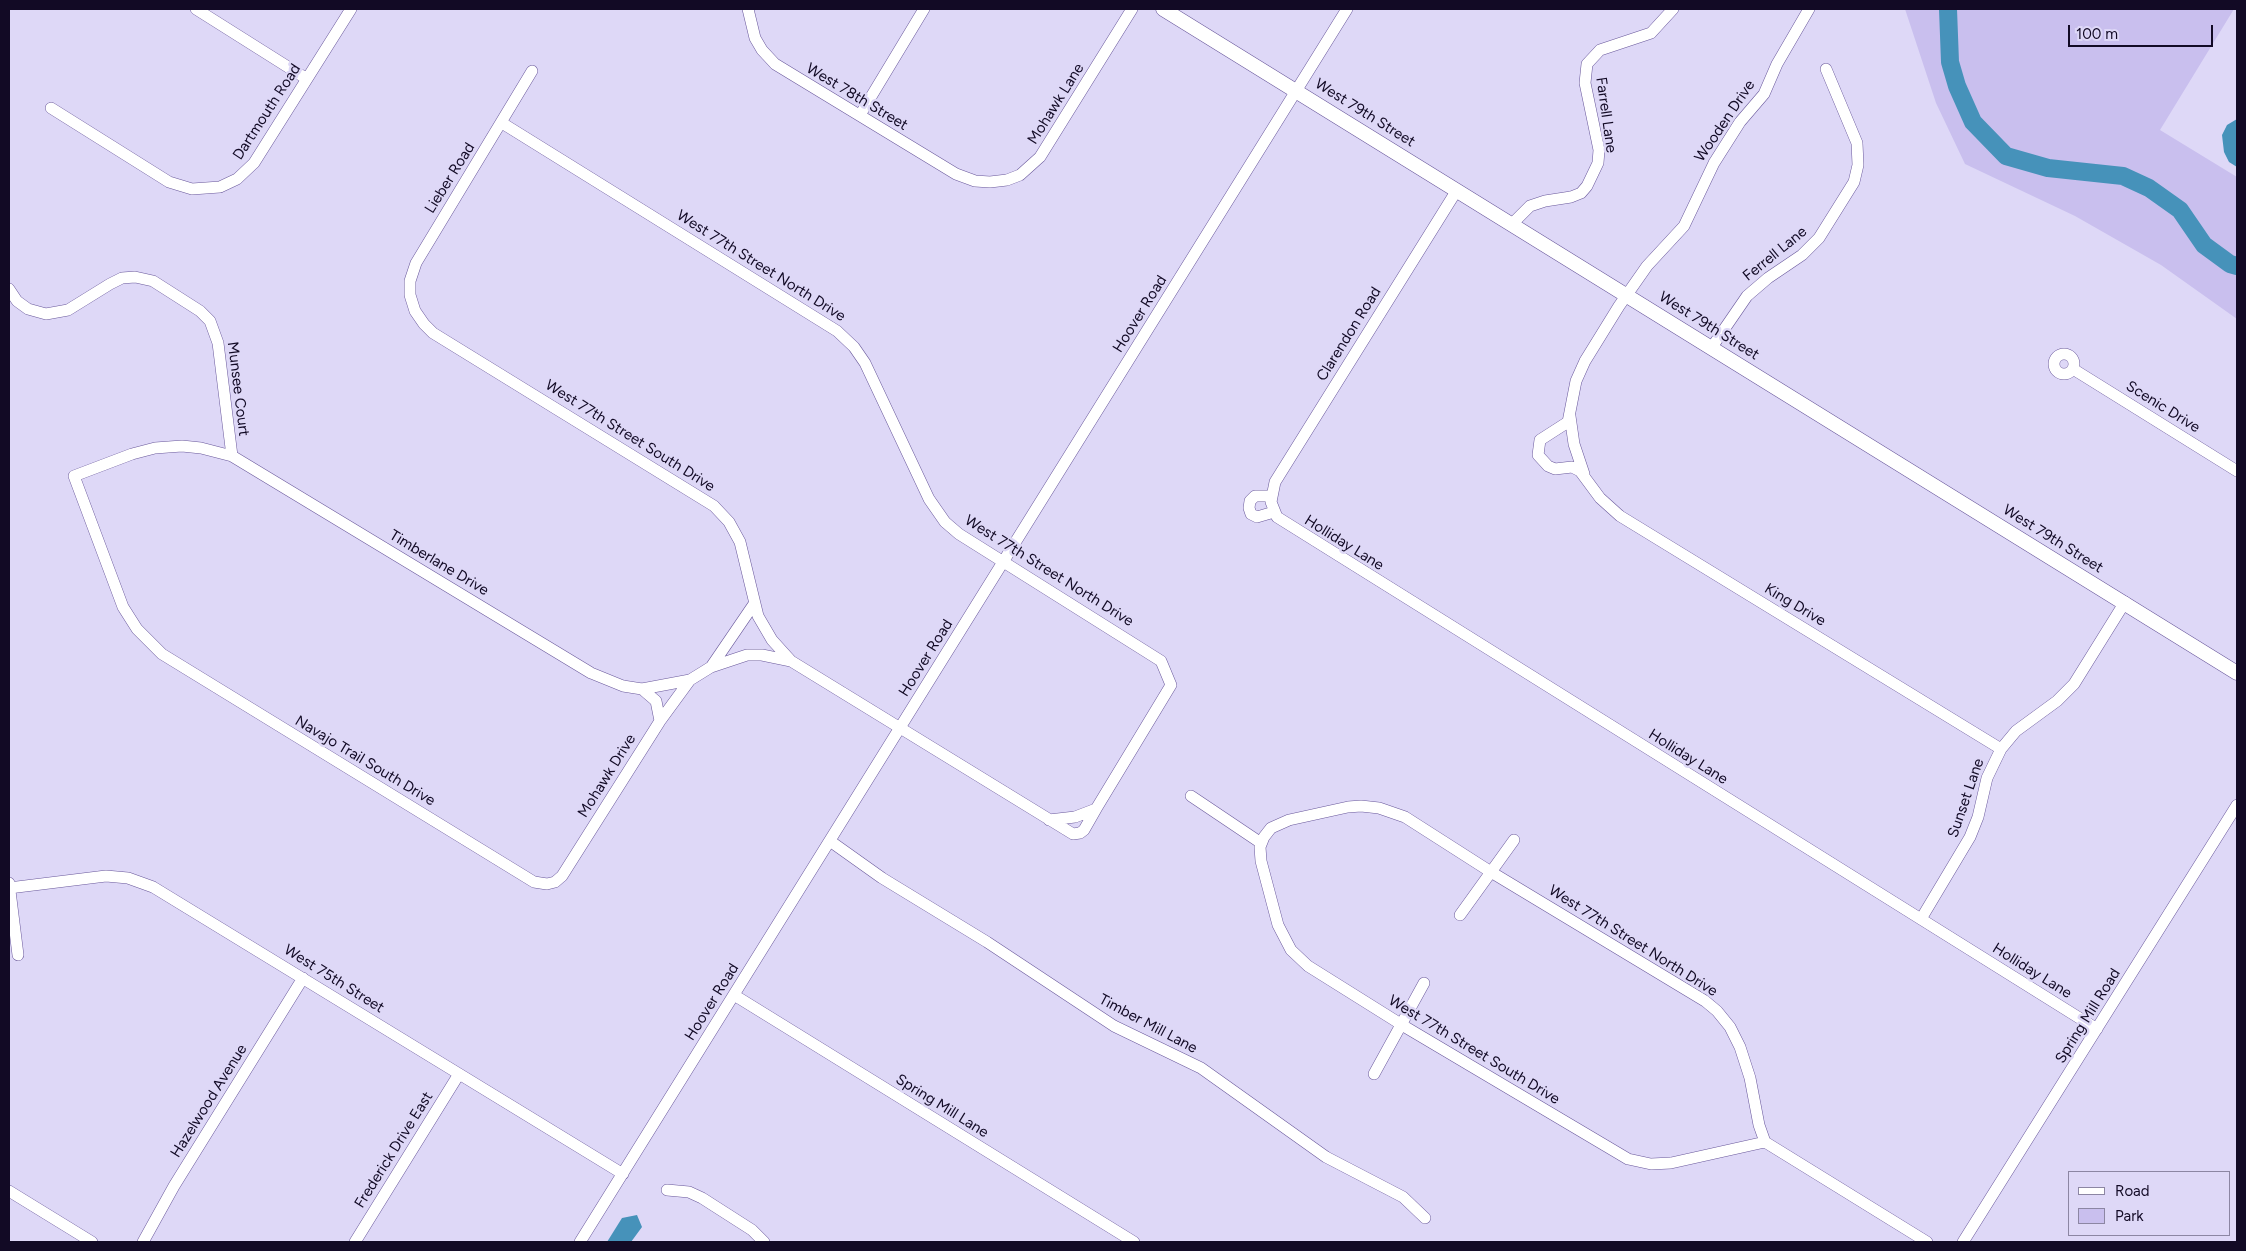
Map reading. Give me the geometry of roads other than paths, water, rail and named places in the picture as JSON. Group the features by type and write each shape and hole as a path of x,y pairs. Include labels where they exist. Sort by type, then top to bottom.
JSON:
{"main road":[{"name":"West 79th Street","path":"1163,9 2237,672"}],"street":[{"path":"196,9 307,79"},
{"name":"Dartmouth Road","path":"51,108 169,182 192,189 212,189 233,181 251,166 351,9"},
{"name":"West 78th Street","path":"748,9 755,38 771,61 956,174 981,182"},
{"path":"860,116 924,9"},
{"name":"Mohawk Lane","path":"981,182 1003,180 1016,176 1031,167 1040,157 1132,9"},
{"name":"Hoover Road","path":"580,1242 1347,9"},
{"name":"Farrell Lane","path":"1512,224 1530,206 1545,201 1571,197 1581,193 1587,186 1598,163 1599,150 1586,83 1587,64 1600,50 1651,33 1673,9"},
{"name":"Wooden Drive","path":"1628,295 1652,260 1684,226 1714,163 1740,122 1764,94 1777,64 1809,9"},
{"name":"Ferrell Lane","path":"1712,347 1747,296 1768,278 1802,255 1818,238 1852,186 1858,165 1857,143 1826,69"},
{"name":"Lieber Road","path":"412,304 410,281 416,263 532,71"},
{"name":"West 77th Street North Drive","path":"502,123 831,326 848,340 865,362 936,511 959,534 1154,654 1165,666 1172,685 1096,809"},
{"name":"Clarendon Road","path":"1272,504 1276,480 1457,190"},
{"name":"Munsee Court","path":"9,289 17,301 28,309 46,314 68,310 122,278 135,277 152,281 200,311 210,322 218,343 232,456"},
{"name":"King Drive","path":"1628,295 1580,373 1572,399 1570,416 1574,444 1584,474 1600,498 1620,516 2001,749"},
{"name":"West 77th Street South Drive","path":"412,304 417,315 433,333 714,506 729,522 740,542 754,604 764,628 791,662 901,727 1073,834 1080,834 1096,809"},
{"name":"Scenic Drive","path":"2073,369 2237,471"},
{"path":"1570,416 1565,426 1540,440 1538,455 1548,466 1555,468 1572,467 1584,474"},
{"name":"Timberlane Drive","path":"74,476 132,454 155,448 182,446 201,448 232,456 591,673 623,686 642,689 690,680 711,667 747,655 762,655 791,662"},
{"name":"Navajo Trail South Drive","path":"74,476 123,607 141,634 170,659 534,882 547,884"},
{"path":"1259,495 1272,504 1260,518 1255,517 1250,511 1250,501 1259,495"},
{"name":"Holliday Lane","path":"1272,504 1282,522 2097,1028"},
{"name":"Sunset Lane","path":"1920,919 1970,838 1978,817 1987,778 2001,749 2016,731 2057,701 2074,684 2125,602"},
{"path":"711,667 754,604"},
{"name":"Mohawk Drive","path":"547,884 554,882 562,876 660,721 690,680"},
{"path":"642,689 656,701 660,721"},
{"path":"1191,796 1262,840"},
{"name":"Spring Mill Road","path":"1964,1242 2237,805"},
{"name":"West 77th Street North Drive","path":"1262,840 1276,826 1305,816 1362,806 1379,808 1405,817 1491,872 1705,1001 1717,1011 1732,1031 1744,1058 1759,1125 1765,1142"},
{"path":"1049,820 1075,817 1096,809"},
{"name":"West 77th Street South Drive","path":"1262,840 1261,860 1278,925 1291,950 1308,966 1628,1160 1652,1164 1671,1163 1765,1142"},
{"path":"1460,915 1514,840"},
{"name":"Timber Mill Lane","path":"830,841 882,878 987,942 1114,1026 1201,1068 1326,1157 1404,1197 1425,1218"},
{"name":"West 75th Street","path":"9,888 106,876 137,880 154,887 623,1174"},
{"path":"9,883 18,955"},
{"name":"Hazelwood Avenue","path":"143,1242 174,1186 303,978"},
{"path":"1374,1074 1424,983"},
{"name":"Spring Mill Lane","path":"734,996 1134,1242"},
{"name":"Frederick Drive East","path":"355,1242 459,1074"},
{"path":"1765,1142 1927,1242"},
{"path":"668,1190 689,1192 702,1198 752,1230 764,1242"},
{"path":"9,1191 92,1242"}],"water":[{"path":"2237,119 2237,167 2229,162 2224,152 2222,135 2227,125"},
{"path":"637,1215 642,1227 631,1242 607,1242 622,1218"}],"waterway":[{"path":"1948,9 1950,62 1957,86 1973,122 2006,156 2048,168 2123,176 2149,188 2180,210 2204,245 2230,264 2237,266"}]}
